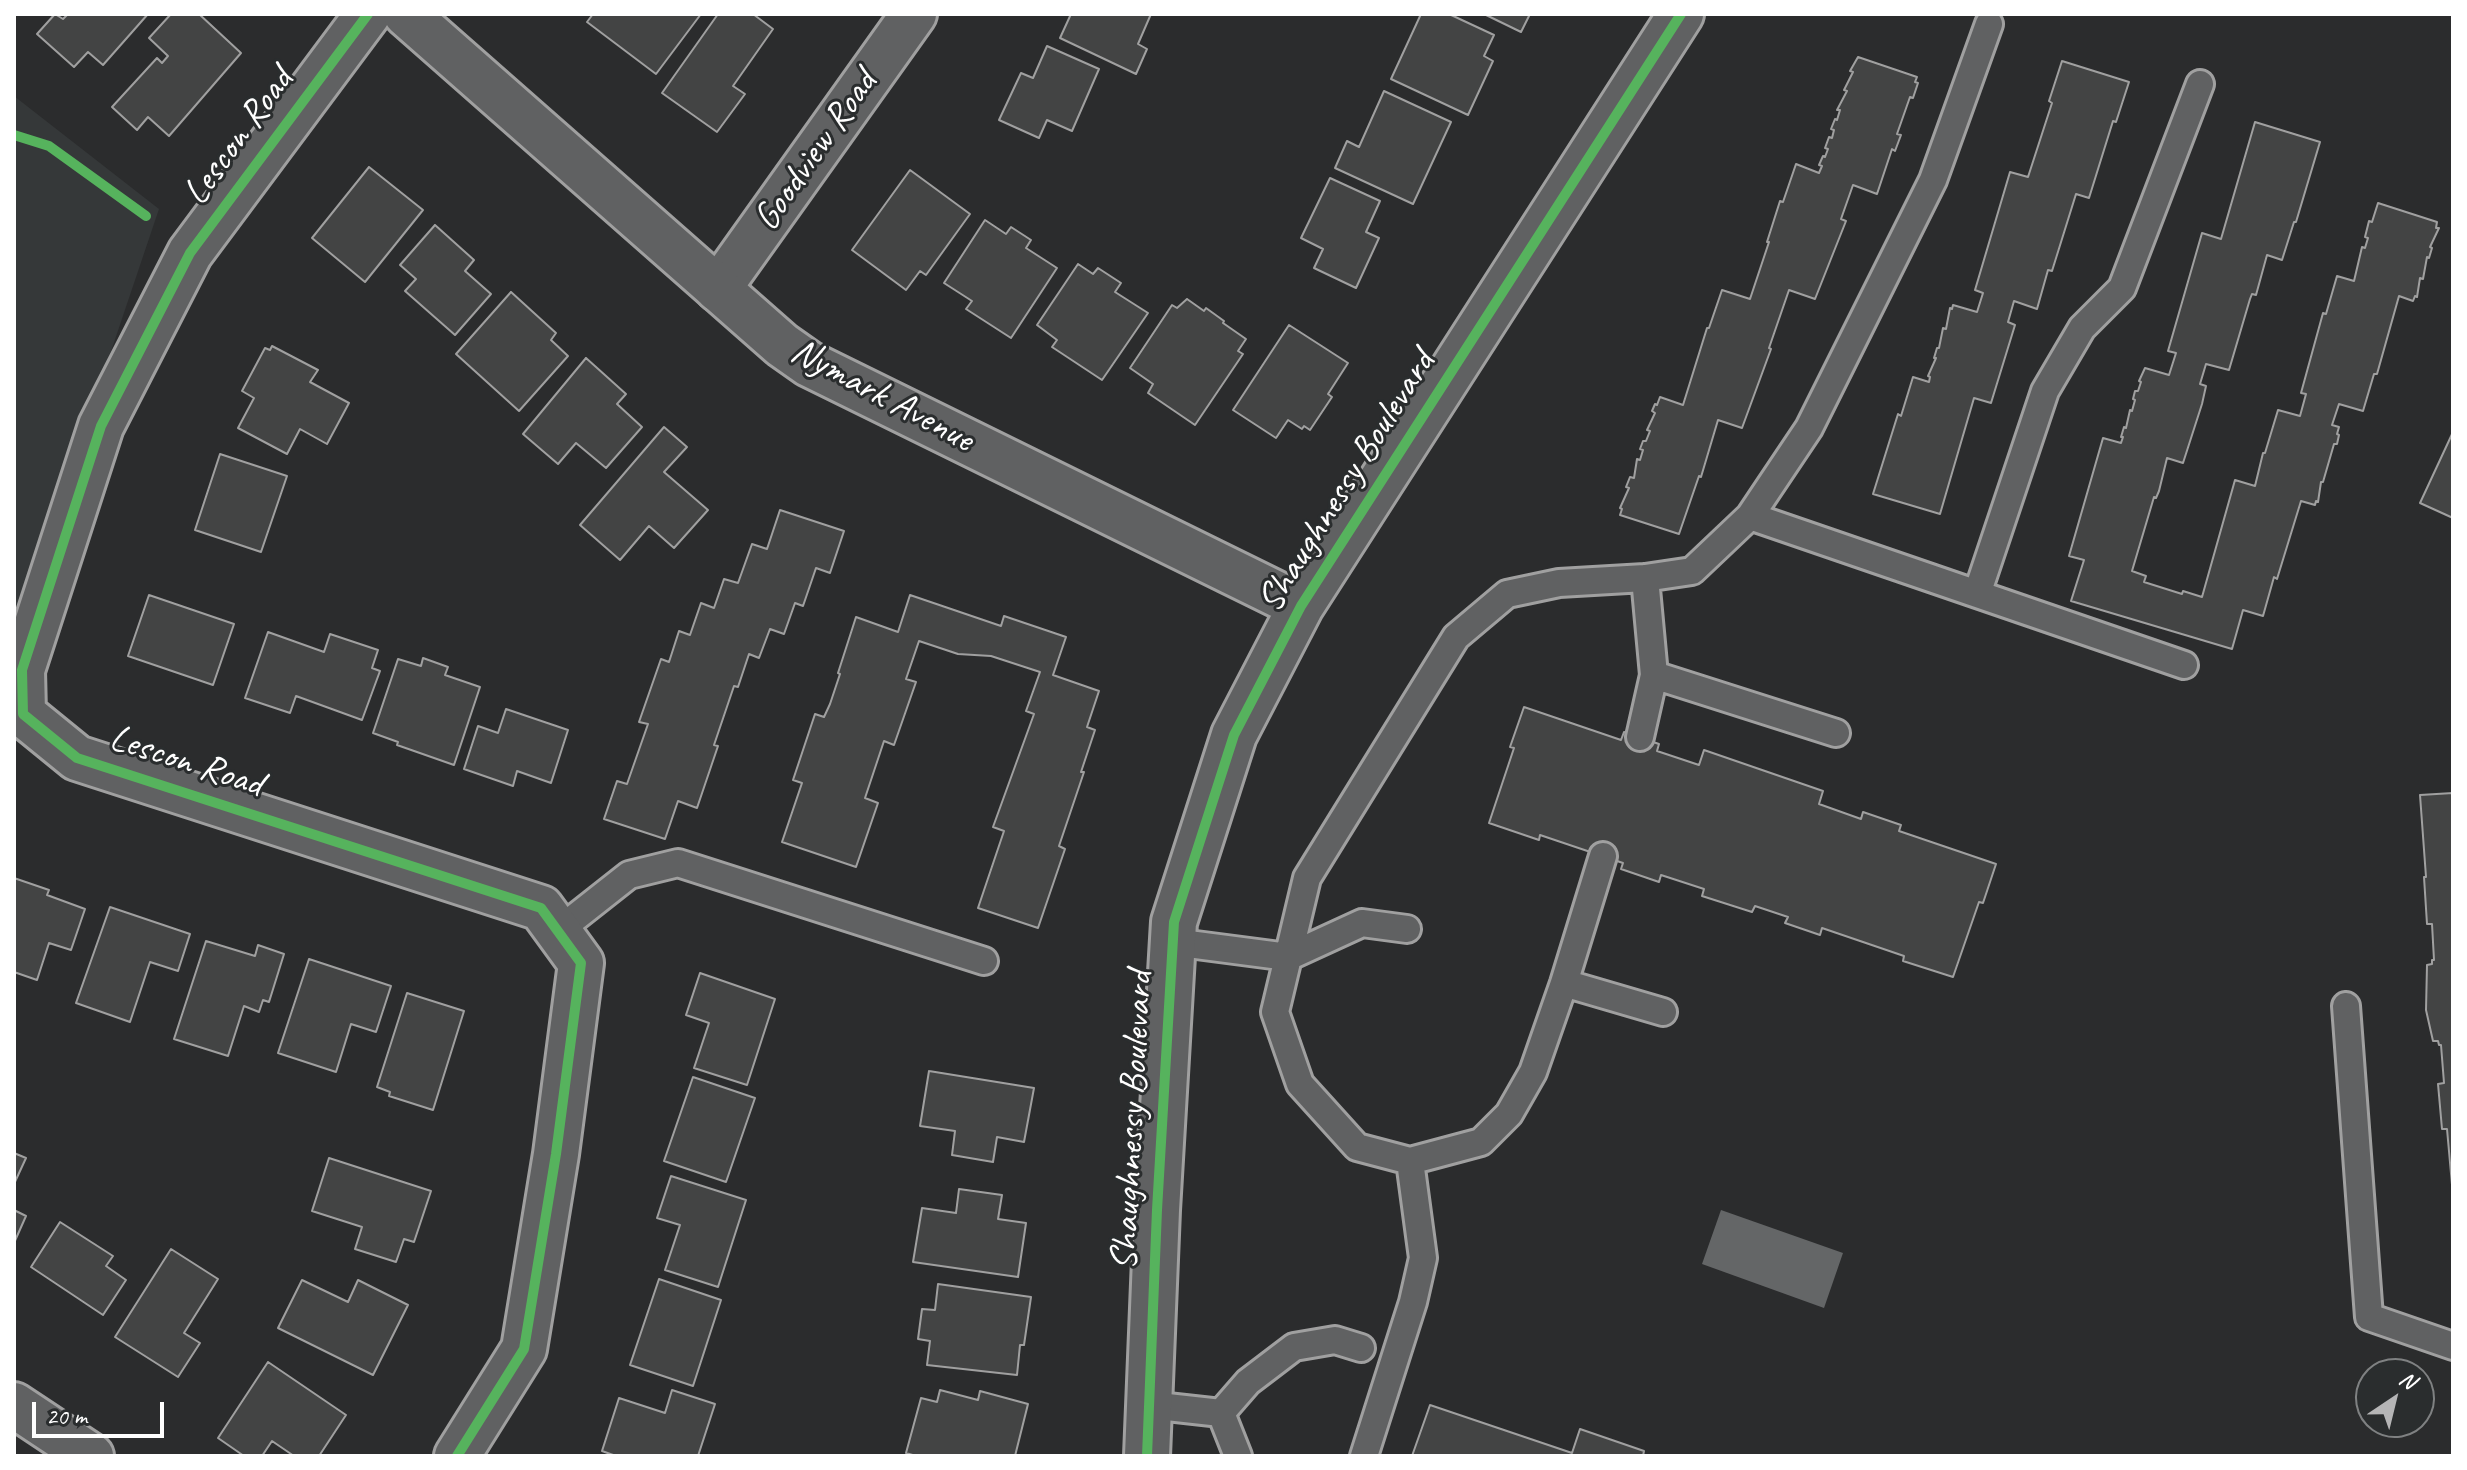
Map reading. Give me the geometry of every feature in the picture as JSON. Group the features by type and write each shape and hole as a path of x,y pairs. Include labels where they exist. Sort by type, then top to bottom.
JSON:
{"street":[{"name":"Lescon Road","path":"368,14 190,253 101,426 22,670 23,714 77,758 541,908 581,963 556,1154 524,1349 457,1456"},
{"name":"Nymark Avenue","path":"406,14 782,345 809,364 1301,606"},
{"name":"Goodview Road","path":"718,289 914,14"},
{"name":"Shaughnessy Boulevard","path":"1147,1456 1174,922 1234,735 1301,606 1681,14"},
{"path":"14,1405 91,1456"}],"lane":[{"path":"1603,856 1533,1072 1509,1114 1481,1142 1410,1161 1357,1147 1300,1084 1275,1012 1307,878 1456,637 1507,594 1559,583 1645,578 1692,571 1750,516 1809,428 1933,180 1989,24"},
{"path":"1977,594 2045,391 2082,328 2122,288 2200,84"},
{"path":"1750,516 2184,665"},
{"path":"1640,737 1654,675 1645,578"},
{"path":"1654,675 1836,733"},
{"path":"558,931 629,875 678,863 984,961"},
{"path":"1173,942 1288,957 1362,923 1407,929"},
{"path":"1564,983 1663,1012"},
{"path":"2346,1006 2369,1317 2453,1346"},
{"path":"1364,1456 1413,1302 1423,1258 1410,1161"},
{"path":"1221,1413 1248,1382 1294,1347 1335,1340 1361,1348"},
{"path":"1149,1405 1221,1413"},
{"path":"1221,1413 1238,1456"}],"shaded area":[{"path":"14,96 159,209 14,639"},
{"path":"1721,1210 1843,1253 1824,1308 1702,1264"}],"building":[{"path":"55,14 63,19 68,14 148,14 103,65 88,52 74,67 37,34"},
{"path":"171,14 199,14 241,53 169,136 148,117 137,130 112,107 157,58 162,63 168,56 149,38"},
{"path":"593,14 701,14 656,74 587,22"},
{"path":"718,14 753,14 773,29 733,86 745,94 717,132 662,93"},
{"path":"1071,14 1151,14 1138,44 1147,49 1136,74 1060,38"},
{"path":"1421,14 1449,14 1494,35 1484,56 1493,61 1468,115 1391,79"},
{"path":"1484,14 1530,14 1521,32"},
{"path":"1047,46 1099,69 1072,131 1047,120 1039,138 999,120 1021,73 1033,78"},
{"path":"1858,57 1917,77 1915,82 1918,83 1913,98 1910,97 1897,134 1901,135 1895,151 1892,149 1877,194 1853,185 1841,219 1846,221 1815,299 1789,290 1742,428 1718,420 1679,534 1620,515 1629,488 1626,487 1630,477 1634,478 1637,459 1640,460 1643,450 1640,449 1650,431 1647,430 1655,413 1652,411 1655,404 1660,397 1683,405 1722,290 1750,299 1780,201 1783,202 1796,164 1819,173 1829,137 1832,138 1834,130 1831,129 1840,110 1837,110 1853,72 1850,71"},
{"path":"2062,61 2129,82 2116,122 2113,121 2089,198 2076,194 2037,309 2014,301 2008,322 2015,325 1991,403 1974,398 1940,514 1873,494 1913,377 1929,382 1928,376 1943,328 1946,329 1950,308 1953,305 1977,312 1983,293 1975,290 2010,172 2028,177"},
{"path":"1384,91 1451,122 1413,204 1335,168 1347,141 1359,147"},
{"path":"2255,122 2320,142 2282,260 2267,255 2229,370 2206,364 2200,384 2206,386 2202,404 2183,463 2167,458 2132,571 2146,576 2144,582 2202,597 2235,480 2255,486 2278,410 2300,416 2306,394 2301,393 2323,313 2326,314 2337,276 2354,281 2362,247 2365,248 2368,238 2365,237 2369,221 2372,222 2378,203 2437,222 2436,228 2439,228 2430,247 2423,279 2420,278 2417,297 2413,301 2399,296 2363,411 2339,404 2332,425 2339,427 2339,435 2321,482 2318,502 2315,505 2301,501 2263,616 2243,610 2232,649 2071,601 2084,560 2069,556 2103,438 2121,443 2135,391 2138,391 2145,368 2169,375 2176,353 2168,351 2202,233 2221,239"},
{"path":"369,167 423,210 365,282 312,238"},
{"path":"910,170 970,214 926,275 920,271 906,290 852,250"},
{"path":"1330,178 1380,201 1366,232 1379,238 1356,288 1314,268 1323,249 1301,238"},
{"path":"985,220 1006,234 1011,227 1031,240 1026,248 1057,268 1011,338 966,309 972,301 944,283"},
{"path":"435,225 474,260 465,271 491,294 455,335 405,291 416,279 400,265"},
{"path":"1078,264 1093,274 1098,268 1121,283 1115,292 1148,313 1102,380 1052,347 1057,340 1037,325"},
{"path":"511,292 556,333 551,340 568,356 519,411 456,354"},
{"path":"1187,299 1204,311 1206,308 1246,339 1238,351 1243,354 1195,425 1148,393 1153,384 1130,368 1172,305 1177,308"},
{"path":"1289,325 1348,363 1328,394 1332,397 1310,430 1304,426 1302,429 1288,420 1276,438 1233,410"},
{"path":"272,346 318,370 310,382 349,403 327,444 300,429 287,454 238,428 254,398 242,391 265,348 270,350"},
{"path":"586,358 626,394 617,404 642,427 606,468 576,443 558,464 523,434"},
{"path":"664,427 687,447 664,472 708,510 674,548 649,526 620,560 580,525"},
{"path":"2453,432 2453,518 2420,503"},
{"path":"220,454 287,476 261,552 195,530"},
{"path":"780,510 844,531 830,573 816,568 803,606 795,603 784,634 770,629 759,658 749,654 738,687 734,686 714,745 718,746 697,808 678,801 665,839 604,819 617,781 627,784 648,724 639,722 661,659 669,662 679,631 690,635 701,603 714,608 724,579 738,583 752,544 767,549"},
{"path":"149,595 234,624 213,685 128,656"},
{"path":"910,595 1001,626 1004,616 1066,637 1053,675 1099,691 1087,727 1095,730 1059,846 1065,849 1038,928 978,908 1004,831 993,827 1034,714 1026,711 1040,672 991,656 958,654 919,641 906,679 916,682 894,745 884,741 865,798 878,803 856,867 782,842 802,783 793,780 815,714 824,717 830,704 856,617 898,632"},
{"path":"268,632 324,652 330,634 378,650 372,668 380,671 362,720 296,696 290,713 245,698"},
{"path":"423,658 448,667 445,675 480,687 454,765 373,733 398,659 421,666"},
{"path":"1524,707 1621,740 1624,732 1659,744 1657,751 1699,765 1704,750 1823,791 1819,804 1861,819 1863,812 1901,825 1899,831 1996,864 1953,977 1903,961 1904,956 1822,928 1820,935 1785,923 1788,917 1755,906 1752,912 1702,896 1704,889 1661,875 1659,882 1621,869 1623,863 1540,835 1539,840 1489,823"},
{"path":"506,709 568,730 551,783 517,771 513,786 464,769 478,726 498,733"},
{"path":"2453,793 2453,1196 2447,1129 2442,1129 2438,1084 2444,1083 2441,1045 2433,1041 2426,1010 2427,965 2434,960 2432,924 2427,924 2420,795"},
{"path":"14,878 49,890 47,895 85,909 71,950 49,943 37,980 14,972"},
{"path":"110,907 190,934 178,971 150,962 130,1022 76,1003"},
{"path":"206,941 255,956 258,945 284,954 269,1002 263,1000 259,1012 244,1006 228,1056 174,1039"},
{"path":"309,959 391,986 376,1032 351,1024 336,1072 278,1053"},
{"path":"700,973 775,999 747,1085 694,1068 709,1023 686,1015"},
{"path":"407,993 464,1011 433,1110 389,1096 390,1092 377,1087"},
{"path":"929,1071 1034,1088 1024,1142 997,1137 993,1162 952,1155 955,1131 920,1126"},
{"path":"693,1077 755,1098 726,1182 664,1161"},
{"path":"14,1153 26,1158 14,1184"},
{"path":"329,1158 431,1191 414,1242 404,1239 396,1262 355,1249 362,1227 312,1211"},
{"path":"671,1176 746,1200 718,1287 665,1270 680,1225 657,1218"},
{"path":"959,1189 1002,1195 998,1219 1026,1223 1018,1277 913,1262 922,1208 956,1213"},
{"path":"14,1210 26,1216 14,1243"},
{"path":"60,1222 113,1256 106,1266 126,1280 103,1315 31,1267"},
{"path":"171,1249 218,1279 184,1333 200,1343 178,1377 115,1337"},
{"path":"659,1279 721,1300 693,1386 630,1365"},
{"path":"302,1280 348,1302 358,1280 408,1305 373,1375 278,1328"},
{"path":"938,1284 1031,1297 1017,1375 927,1365 930,1341 918,1339 922,1309 935,1310"},
{"path":"268,1362 346,1415 319,1456 294,1456 272,1441 262,1456 244,1456 218,1438"},
{"path":"672,1390 715,1404 698,1456 616,1456 602,1451 619,1398 665,1413"},
{"path":"940,1390 978,1400 980,1391 1028,1404 1015,1456 916,1456 906,1453 921,1398 937,1402"},
{"path":"1430,1405 1572,1453 1580,1429 1644,1451 1643,1456 1412,1456"}],"cycle path":[{"path":"368,14 190,253 101,426 22,670 23,714 77,758 541,908 581,963 556,1154 524,1349 457,1456"},
{"path":"1147,1456 1157,1210 1174,922 1234,735 1301,606 1681,14"},
{"path":"14,135 49,146 146,216"}]}
